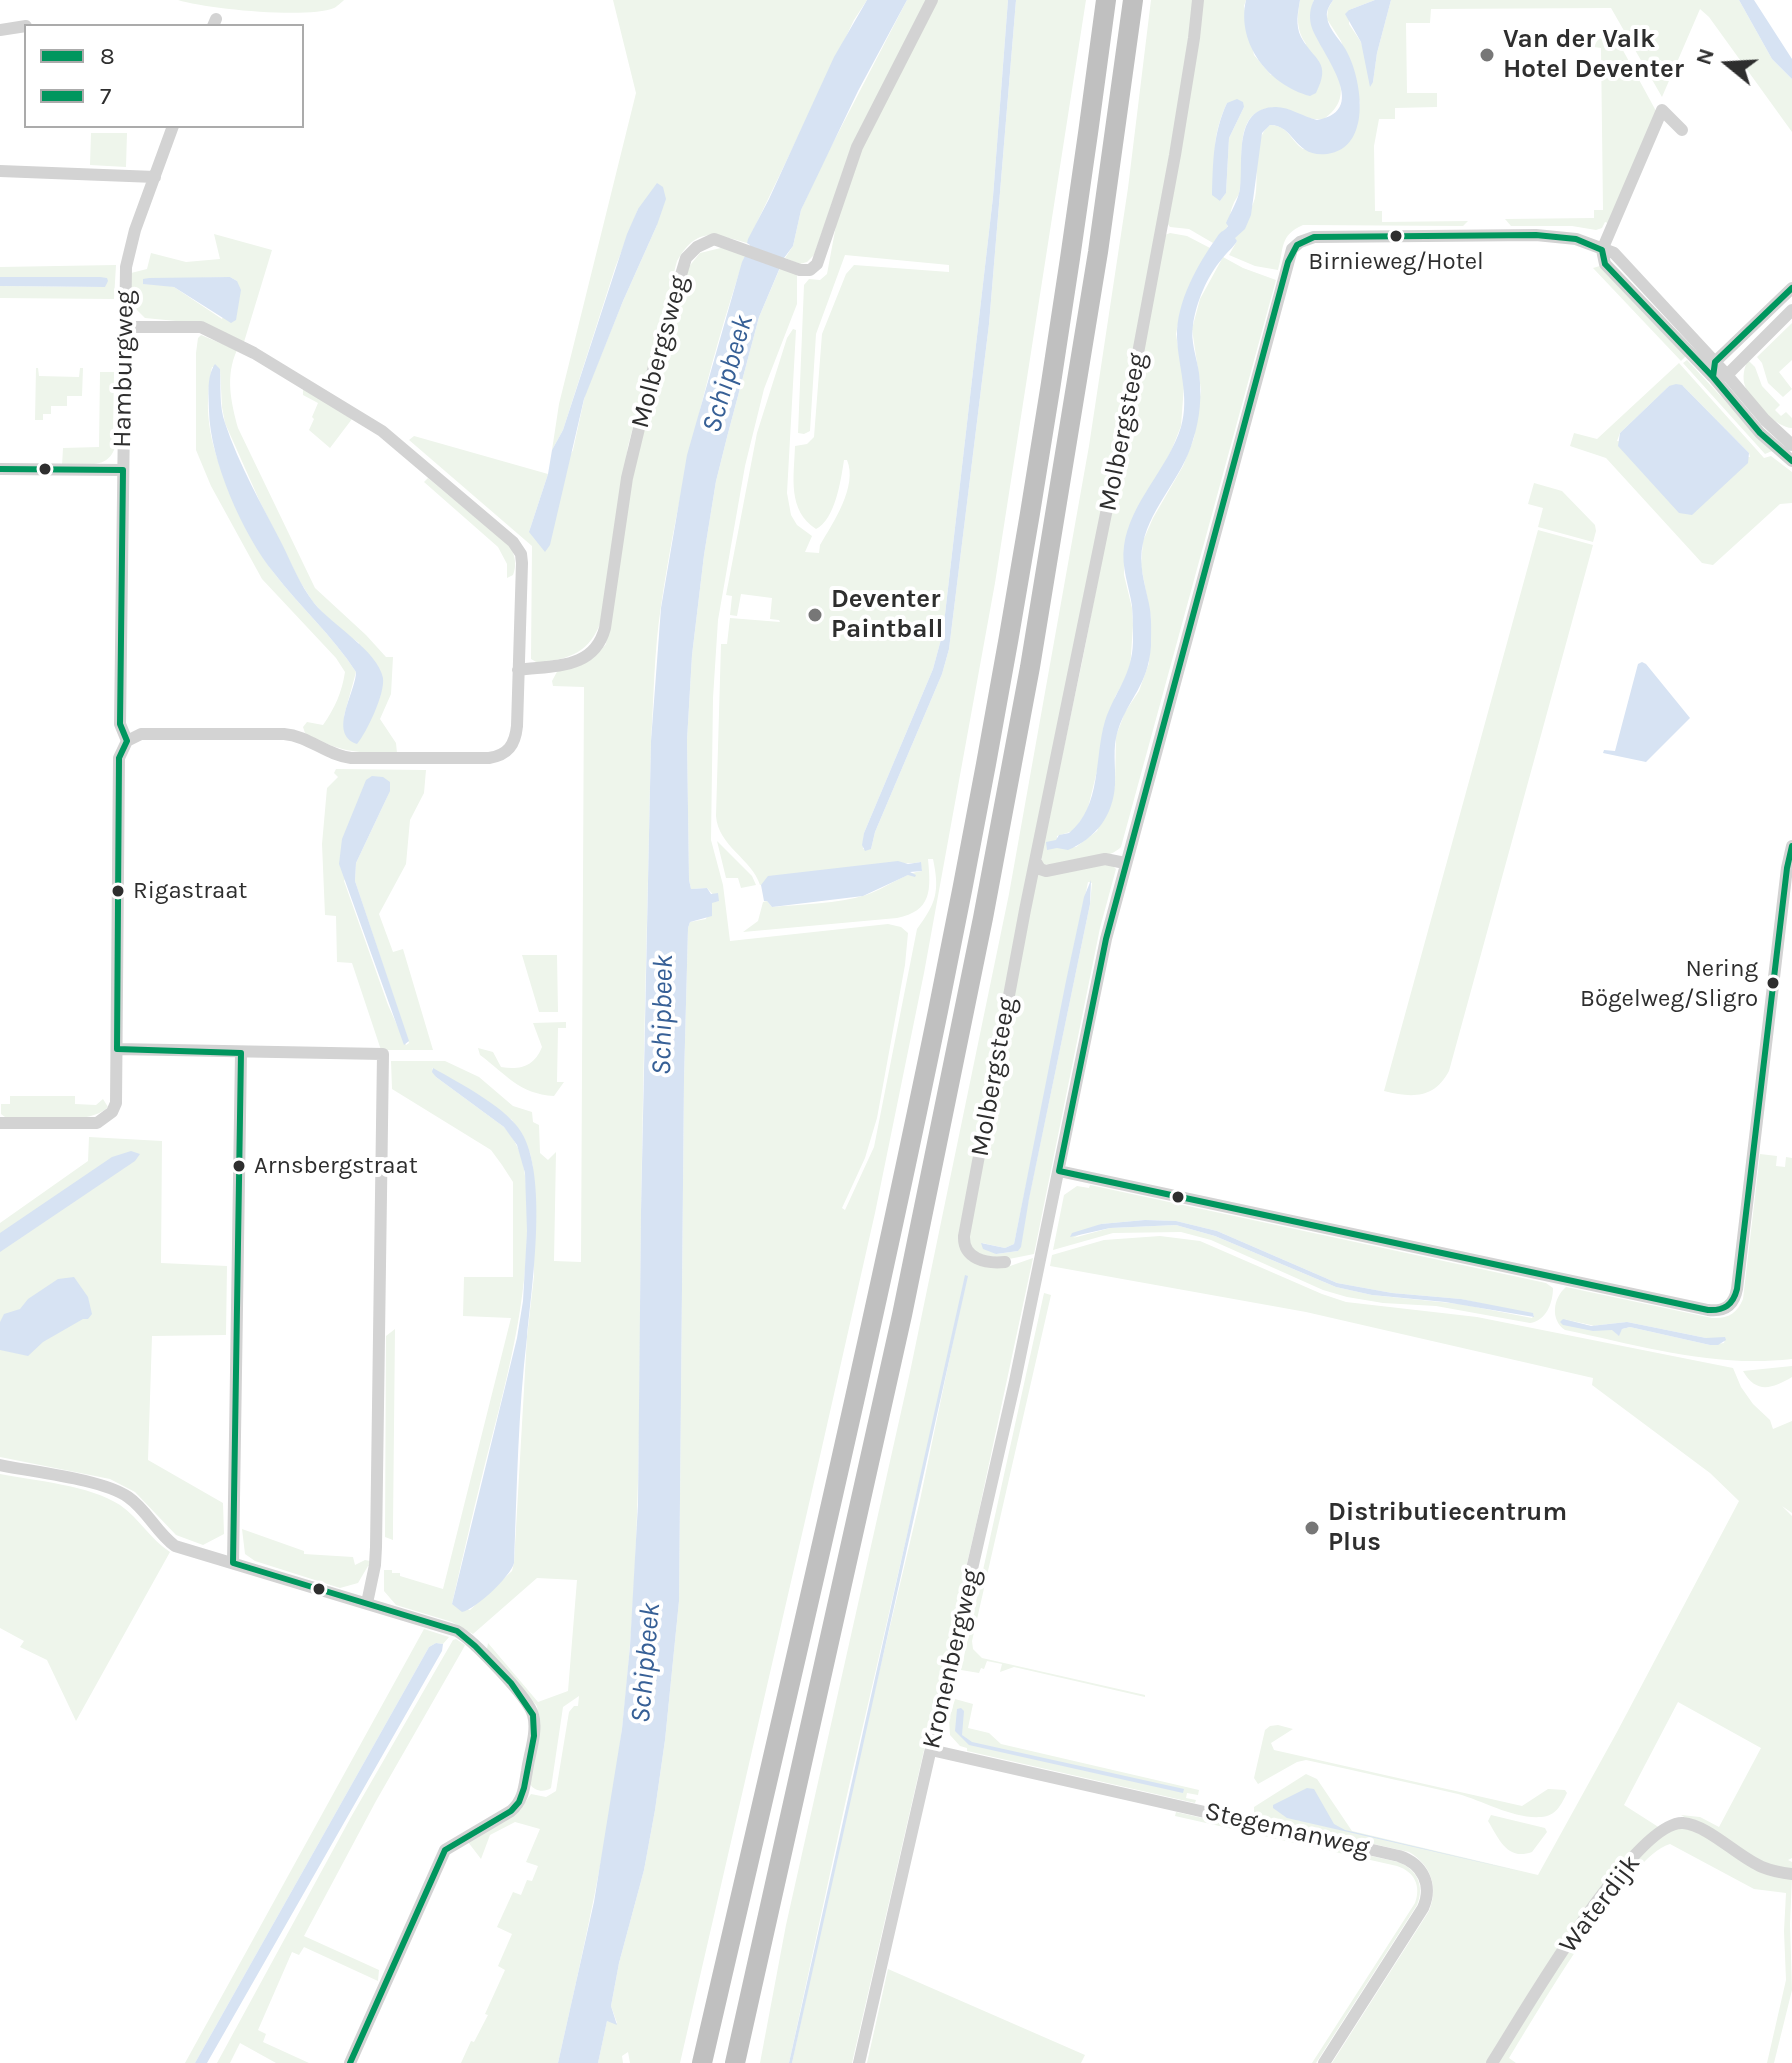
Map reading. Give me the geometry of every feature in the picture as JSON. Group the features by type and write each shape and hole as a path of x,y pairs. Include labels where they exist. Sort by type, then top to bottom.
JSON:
{"highway":[{"path":"702,2063 871,1328 943,989 1038,459 1106,0"},
{"path":"735,2063 902,1315 983,918 1030,667 1081,359 1133,0"},
{"path":"748,2063 757,1957"}],"street":[{"name":"Molbergsweg","path":"518,670 574,662 585,658 600,645 627,478 655,362 682,268 691,252 708,240 725,242 805,271 817,264 857,147 932,0"},
{"name":"Molbergsteeg","path":"1005,1262 982,1261 974,1257 966,1248 964,1236 1133,382 1180,126 1198,0"},
{"path":"0,30 24,26"},
{"path":"1682,130 1662,110 1602,250 1605,264 1713,377 1760,433 1790,449"},
{"name":"Hamburgweg","path":"0,1123 86,1124 106,1118 116,1103 119,758 127,741 120,724 124,327 128,255 172,128"},
{"path":"0,171 155,177"},
{"name":"Kronenbergweg","path":"859,2063 1041,1255 1106,939 1288,262 1295,246 1314,237 1536,235 1576,239 1614,253 1727,375 1790,449"},
{"path":"1713,377 1715,362 1792,288"},
{"path":"1713,377 1727,375 1792,310"},
{"path":"124,327 201,327 254,353 382,431 508,537 518,548 522,563 515,739 506,753 489,758 351,758 333,754 300,736 284,734 141,734 127,741"},
{"path":"0,469 123,470"},
{"path":"1059,1171 1708,1310 1723,1310 1733,1302 1737,1289 1792,846"},
{"path":"1036,862 1040,869 1046,871 1105,859 1125,863"},
{"path":"117,1049 383,1054 376,1547 367,1603"},
{"path":"233,1563 241,1053"},
{"path":"0,1465 114,1490 135,1503 162,1536 175,1546 463,1634 478,1647 533,1713 524,1789 519,1802 511,1811 445,1850 350,2063"},
{"name":"Stegemanweg","path":"931,1750 1399,1856 1412,1862 1422,1872 1427,1886 1423,1908 1324,2063"},
{"name":"Waterdijk","path":"1492,2063 1597,1899 1643,1848 1668,1826 1678,1823 1692,1825 1762,1867 1792,1874"}],"shaded area":[{"path":"178,0 344,0 335,8 321,11 281,13"},
{"path":"613,0 867,0 854,20 747,243 716,236 699,238 684,250 677,261 628,446 602,619 591,640 578,652 538,663 531,659 532,546 409,440 414,436 548,474 529,532 573,450 585,395 657,225 638,209 615,268 563,430 552,450 559,404 636,93"},
{"path":"907,0 927,0 848,157 814,255 800,264 785,258 793,246 801,210 820,168"},
{"path":"936,0 1008,0 993,197 943,632 933,669 864,833 863,849 871,849 875,832 942,674 949,649 989,324 1016,0 1086,0 995,583 924,973 875,1213 680,2063 630,2063 628,2052 622,2056 623,2063 598,2063 607,2021 617,2023 611,2006 644,1870 655,1810 679,1601 688,928 690,922 706,919 712,902 719,901 707,888 691,889 689,880 687,740 692,655 716,481 759,317 780,268 797,276 797,304 764,389 745,466 718,620 713,698 711,840 723,885 730,941 888,924 901,927 908,933 877,1118 865,1158 842,1208 845,1210 874,1147 917,929 935,897 933,859 928,859 927,898 909,915 743,932 758,921 763,902 767,901 772,907 855,898 922,871 920,862 884,863 760,885 750,867 723,836 716,816 721,644 727,644 730,618 780,622 770,619 772,598 741,594 737,616 730,615 732,596 726,595 757,433 787,338 793,329 796,330 787,493 791,515 797,525 812,536 805,552 819,553 820,545 847,493 850,470 847,460 844,460 832,508 823,524 816,529 796,503 795,446 807,444 814,437 822,334 846,274 854,265 949,272 949,265 845,255 816,334 810,431 798,433 804,285 809,279 820,280 827,274 837,220 856,159"},
{"path":"1151,0 1194,0 1192,25 1152,260 963,1249 1010,1266 1033,1258 977,1520 852,2063 792,2063 850,1795 920,1500 967,1275 847,1795 789,2063 760,2063 786,1925 910,1372 1009,894 1089,446 1128,188"},
{"path":"1202,0 1246,0 1244,6 1254,55 1271,75 1306,44 1298,23 1300,0 1314,0 1311,15 1315,31 1338,76 1341,91 1337,105 1324,119 1270,108 1257,112 1249,120 1242,144 1239,194 1228,226 1213,243 1189,229 1170,227 1167,223","holes":["1227,103 1244,107 1229,138 1226,193 1220,201 1215,163 1218,128"]},
{"path":"1333,0 1375,0 1349,10 1349,24 1361,42 1373,82 1391,0 1739,0 1772,59 1792,79 1792,132 1709,17 1700,9 1662,97 1611,8 1431,9 1430,23 1406,23 1407,93 1437,93 1437,107 1395,108 1395,119 1379,119 1374,146 1375,211 1382,211 1382,222 1468,221 1463,226 1303,225 1286,238 1278,270 1255,266 1229,255 1237,241 1234,238 1255,198 1258,149 1264,132 1270,125 1281,127 1303,149 1357,127 1360,103 1341,41 1327,19"},
{"path":"1607,37 1619,43 1656,111 1608,223 1596,230 1572,226 1511,226 1505,219 1594,218 1594,210 1603,210 1601,48 1594,47 1598,39"},
{"path":"91,133 127,133 126,167 90,165"},
{"path":"214,234 272,250 244,342 197,323 145,318 134,307 133,295 130,295 131,273 147,269 151,253 186,262 220,259","holes":["230,277 237,281 222,319 174,287 143,280"]},
{"path":"1165,235 1187,236 1210,248 1192,280 1176,334 1184,385 1181,426 1124,546 1124,575 1133,625 1130,670 1115,697 1087,812 1073,831 1057,836 1057,848 1076,847 1097,831 1115,786 1116,736 1125,712 1139,691 1149,663 1151,618 1141,565 1143,541 1183,466 1194,438 1201,390 1192,329 1200,299 1223,257 1276,280 1121,847 1106,856 1084,862 1043,864 1041,857"},
{"path":"725,247 745,255 718,341 685,473 657,640 651,741 636,1536 622,1729 602,1855 558,2063 461,2063 488,2015 485,2014 505,1970 498,1966 512,1934 497,1927 513,1892 521,1895 527,1880 532,1881 538,1866 526,1862 540,1829 515,1822 490,1835 481,1859 468,1842 520,1810 531,1794 546,1797 556,1791 569,1712 578,1706 579,1696 563,1707 551,1788 537,1790 530,1784 539,1719 537,1706 487,1649 488,1643 538,1702 568,1691 577,1580 537,1578 473,1634 452,1622 396,1605 384,1591 384,1570 392,1570 400,1576 443,1589 511,1318 463,1316 464,1277 513,1277 513,1182 491,1150 392,1089 391,1061 445,1061 479,1077 513,1106 532,1112 533,1122 539,1125 540,1153 548,1160 556,1152 554,1261 581,1262 584,687 553,686 552,681 558,670 585,662 606,644 633,472 651,394 687,269 700,253","holes":["432,1068 512,1120 530,1153 533,1167 534,1276 527,1337 514,1563 512,1571 470,1610 452,1604 520,1312 527,1247 526,1190 524,1167 512,1137 504,1127 436,1077"]},
{"path":"116,265 114,299 0,298 0,286 105,287 107,278 0,277 0,267"},
{"path":"1600,266 1686,356 1681,361 1593,268"},
{"path":"1792,323 1792,360 1779,372 1792,389 1783,397 1768,383 1757,357"},
{"path":"201,335 237,350 230,379 238,428 315,588 386,657 393,657 391,694 380,719 396,743 397,753 350,750 329,745 305,733 303,727 307,722 323,725 327,719 340,693 345,672 336,658 262,579 211,486 196,450 198,338","holes":["212,367 220,369 225,423 299,580 313,602 335,626 359,643 357,744 344,716 356,672 269,566 250,534 223,474 212,441 208,406"]},
{"path":"1687,360 1772,451 1765,454 1683,363"},
{"path":"1748,360 1755,367 1762,386 1780,405 1775,410 1781,416 1786,412 1792,418 1792,428 1772,418 1748,392 1744,376"},
{"path":"1679,363 1764,458 1771,456 1792,472 1792,503 1780,504 1713,565 1702,563 1606,458 1570,446 1574,433 1597,439","holes":["1669,386 1683,386 1749,453 1750,457 1617,441 1620,433"]},
{"path":"36,368 39,376 79,377 80,368 83,368 82,396 67,396 67,406 51,406 51,414 43,414 43,420 35,420"},
{"path":"100,372 114,372 114,450 109,458 91,466 62,466 63,448 99,447"},
{"path":"303,389 352,419 330,448 309,430 318,403 303,395"},
{"path":"428,478 510,546 515,560 513,575 507,578 507,564 498,547 424,482"},
{"path":"1534,483 1562,491 1595,525 1593,542 1538,527 1543,508 1528,504"},
{"path":"1538,530 1593,545 1449,1071 1436,1087 1421,1094 1384,1091"},
{"path":"336,769 426,770 424,793 410,820 406,864 379,914 393,952 403,949 433,1050 381,1050 352,963 337,962 336,916 325,915 322,844 327,788 338,777 334,773","holes":["390,791 356,863 355,881 409,1043 406,1045 388,1005 344,881"]},
{"path":"717,841 752,876 756,885 741,888 738,878 726,878"},
{"path":"1099,863 1116,869 1100,928 1034,1254 1009,1259 975,1254 967,1243 1037,874","holes":["1088,882 1092,883 1018,1251 996,1254 982,1243 1005,1248 1014,1244"]},
{"path":"522,955 557,955 558,1012 539,1012"},
{"path":"566,1022 566,1028 558,1028 557,1082 564,1082 554,1096 522,1087 480,1055 478,1048 493,1052 501,1067 526,1066 542,1047 533,1023"},
{"path":"10,1096 75,1096 75,1104 96,1105 103,1099 108,1107 88,1117 74,1119 5,1117 1,1114 1,1104 10,1104"},
{"path":"89,1137 162,1141 161,1263 227,1266 226,1335 152,1336 148,1460 223,1503 224,1534 203,1545 176,1535 135,1492 110,1479 0,1457 0,1223 88,1161"},
{"path":"1760,1154 1777,1156 1776,1166 1785,1167 1786,1157 1792,1158 1792,1359 1734,1361 1650,1349 1565,1330 1555,1315 1558,1297 1566,1287 1712,1318 1731,1314 1743,1299","holes":["1627,1322 1706,1338 1725,1338 1724,1343 1710,1345 1630,1327 1622,1329 1618,1335 1614,1330 1594,1326"]},
{"path":"1090,1185 1546,1283 1553,1288 1552,1300 1544,1315 1530,1323 1436,1306 1347,1297 1323,1290 1211,1240 1181,1232 1113,1233 1053,1250 1064,1195 1077,1186 1089,1188","holes":["1176,1221 1217,1231 1337,1283 1392,1293 1461,1299 1534,1315 1532,1318 1460,1304 1372,1295 1336,1287 1215,1236 1176,1225 1110,1228 1073,1238 1101,1224"]},
{"path":"1160,1236 1200,1241 1346,1302 1477,1317 1733,1368 1741,1387 1770,1420 1773,1429 1792,1421 1792,1513 1782,1506 1792,1516 1792,1858 1788,1860 1792,1862 1792,1871 1772,1868 1681,1815 1700,1817 1719,1827 1761,1748 1678,1702 1624,1805 1660,1828 1617,1871 1489,2063 1332,2063 1429,1911 1433,1893 1431,1877 1423,1863 1409,1852 1254,1817 1254,1807 1306,1774 1317,1779 1352,1831 1538,1875 1739,1501 1710,1473 1592,1385 1593,1378 1306,1312 1050,1266 1052,1255 1104,1240"},
{"path":"1044,1293 1051,1295 972,1641 973,1649 982,1658 1145,1697 1014,1667 1000,1672 1002,1664 987,1661 979,1673 961,1670"},
{"path":"395,1329 393,1540 385,1537 386,1336"},
{"path":"1792,1366 1792,1377 1765,1387 1753,1383 1743,1371"},
{"path":"0,1474 62,1485 107,1498 127,1510 170,1552 76,1721 47,1660 20,1647 24,1641 0,1628"},
{"path":"242,1529 304,1551 304,1554 353,1557 355,1565 365,1560 370,1561 371,1566 358,1583 340,1588 255,1561 245,1554"},
{"path":"424,1629 449,1637 443,1644 436,1643 429,1647 195,2063 185,2063"},
{"path":"456,1639 465,1645 463,1649 376,1801 304,1936 379,1970 378,1981 304,1947 299,1955 292,1952 258,2030 266,2034 263,2042 309,2063 276,2063 240,2043 230,2063 217,2063 351,1817"},
{"path":"955,1699 973,1704 968,1728 989,1733 1001,1744 1199,1790 1198,1795 1187,1793 1186,1798 1196,1800 1195,1803 967,1751 950,1735 949,1720"},
{"path":"1278,1725 1293,1729 1271,1743 1274,1750 1522,1806 1548,1789 1565,1790 1567,1793 1554,1812 1530,1817 1458,1794 1306,1760 1258,1784 1254,1778 1265,1730"},
{"path":"1176,1812 1398,1862 1410,1869 1418,1879 1420,1891 1417,1905 1316,2063 1312,2063 1415,1903 1415,1880 1397,1866 1175,1816"},
{"path":"1491,1815 1545,1828 1547,1832 1532,1852 1516,1853 1500,1841 1488,1821"},
{"path":"1682,1826 1792,1877 1792,1990 1774,2063 1767,2063 1786,1980 1786,1893 1754,1889 1670,1844 1652,1855 1631,1876 1584,1939 1509,2058 1516,2063 1495,2063 1587,1916 1661,1834"},
{"path":"888,1969 1085,2055 1081,2063 867,2063"}],"water":[{"name":"Schipbeek","path":"867,0 907,0 858,91 801,210 793,246 784,258 759,317 716,481 704,555 692,655 687,740 689,880 691,889 707,888 711,894 718,893 719,901 712,903 712,916 690,922 688,928 679,1601 655,1810 644,1870 611,2006 617,2025 607,2021 598,2063 558,2063 594,1902 622,1729 630,1646 638,1504 651,741 661,608 687,455 742,262 750,245 748,239 834,57"},
{"path":"1008,0 1016,0 989,324 949,649 942,674 875,832 871,849 865,851 862,845 864,833 933,669 943,632 993,197"},
{"path":"1246,0 1300,0 1299,32 1322,68 1316,93 1310,96 1281,83 1259,60 1246,32"},
{"path":"1314,0 1333,0 1327,17 1353,66 1359,96 1357,127 1351,140 1341,149 1327,154 1316,154 1301,147 1278,126 1270,125 1262,133 1251,215 1245,229 1235,238 1237,241 1212,273 1194,317 1192,337 1200,399 1193,440 1153,516 1143,543 1142,566 1151,614 1151,646 1146,671 1116,737 1115,785 1111,807 1101,825 1087,839 1068,850 1047,850 1046,842 1069,833 1087,809 1105,721 1130,664 1133,615 1124,569 1124,546 1141,500 1181,427 1184,404 1177,337 1180,310 1203,259 1228,226 1226,223 1240,189 1246,126 1252,116 1262,109 1281,107 1317,120 1333,114 1341,104 1338,78 1311,25 1310,12"},
{"path":"1375,0 1391,0 1370,87 1361,42 1345,14"},
{"path":"1739,0 1754,0 1792,59 1792,79 1772,59"},
{"path":"1237,99 1243,102 1244,107 1229,138 1226,193 1220,201 1212,195 1216,137 1227,103"},
{"path":"657,183 663,187 666,199 584,399 550,545 545,552 529,532 548,474 552,450 563,430 627,234 638,209"},
{"path":"0,277 100,277 108,281 105,287 0,286"},
{"path":"230,277 237,281 241,290 236,320 231,323 174,287 143,284 143,279 149,278"},
{"path":"215,364 220,369 222,410 231,439 300,582 314,603 373,658 383,678 378,703 357,744 348,739 344,731 345,712 356,672 262,557 230,496 211,430 209,381"},
{"path":"1682,385 1749,453 1748,463 1692,515 1679,513 1618,446 1620,433 1669,386"},
{"path":"1642,662 1690,718 1646,762 1603,753 1604,750 1615,751 1638,664"},
{"path":"372,776 383,777 390,782 390,791 356,863 355,881 409,1041 404,1045 339,864 342,839 366,780"},
{"path":"898,861 908,864 921,862 922,871 910,872 915,877 908,875 863,896 772,907 764,901 761,885 768,876"},
{"path":"1091,880 1090,904 1021,1247 1018,1251 996,1254 983,1249 981,1243 1005,1248 1014,1244 1066,981 1084,897"},
{"path":"433,1068 508,1117 524,1137 535,1181 536,1235 520,1422 514,1563 492,1592 462,1612 452,1604 517,1338 523,1301 527,1231 525,1173 517,1145 504,1127 436,1077"},
{"path":"131,1151 140,1154 135,1161 0,1252 0,1233 112,1157"},
{"path":"1176,1221 1217,1231 1337,1283 1392,1293 1461,1299 1533,1313 1534,1317 1445,1302 1372,1295 1336,1287 1215,1236 1176,1225 1110,1228 1070,1237 1072,1233 1101,1224"},
{"path":"965,1275 968,1276 792,2063 789,2063"},
{"path":"74,1277 88,1297 92,1314 88,1319 43,1342 28,1356 0,1350 0,1322 4,1314 20,1309 28,1299 58,1279"},
{"path":"1563,1319 1591,1326 1627,1322 1706,1338 1725,1337 1726,1340 1710,1345 1630,1327 1622,1329 1619,1336 1612,1330 1593,1331 1563,1325 1560,1322"},
{"path":"436,1643 443,1644 442,1651 207,2063 195,2063 429,1647"},
{"path":"957,1709 964,1711 962,1735 972,1742 1184,1789 1183,1793 969,1745 955,1731"},
{"path":"1307,1788 1314,1789 1334,1824 1345,1830 1523,1872 1287,1818 1273,1808 1273,1805"}],"transit line":[{"name":"8","path":"1792,461 1760,433 1713,377 1605,264 1602,250 1576,239 1536,235 1314,237 1297,245 1288,262 1106,939 1059,1171 1708,1310 1723,1308 1733,1299 1737,1289 1792,846"},
{"name":"8","path":"1713,377 1715,362 1792,288"},
{"name":"7","path":"0,469 123,470 120,724 127,741 119,758 117,1049 241,1053 233,1563 457,1631 511,1683 533,1715 534,1736 519,1802 511,1811 445,1850 350,2063"}],"place":[{"name":"Van der Valk Hotel Deventer","path":"1487,55"},
{"name":"Birnieweg/Hotel","path":"1396,236"},
{"name":"Deventer Paintball","path":"815,615"},
{"name":"Rigastraat","path":"118,891"},
{"name":"Nering Bögelweg/Sligro","path":"1773,983"},
{"name":"Arnsbergstraat","path":"239,1166"},
{"name":"Distributiecentrum Plus","path":"1312,1528"}]}
